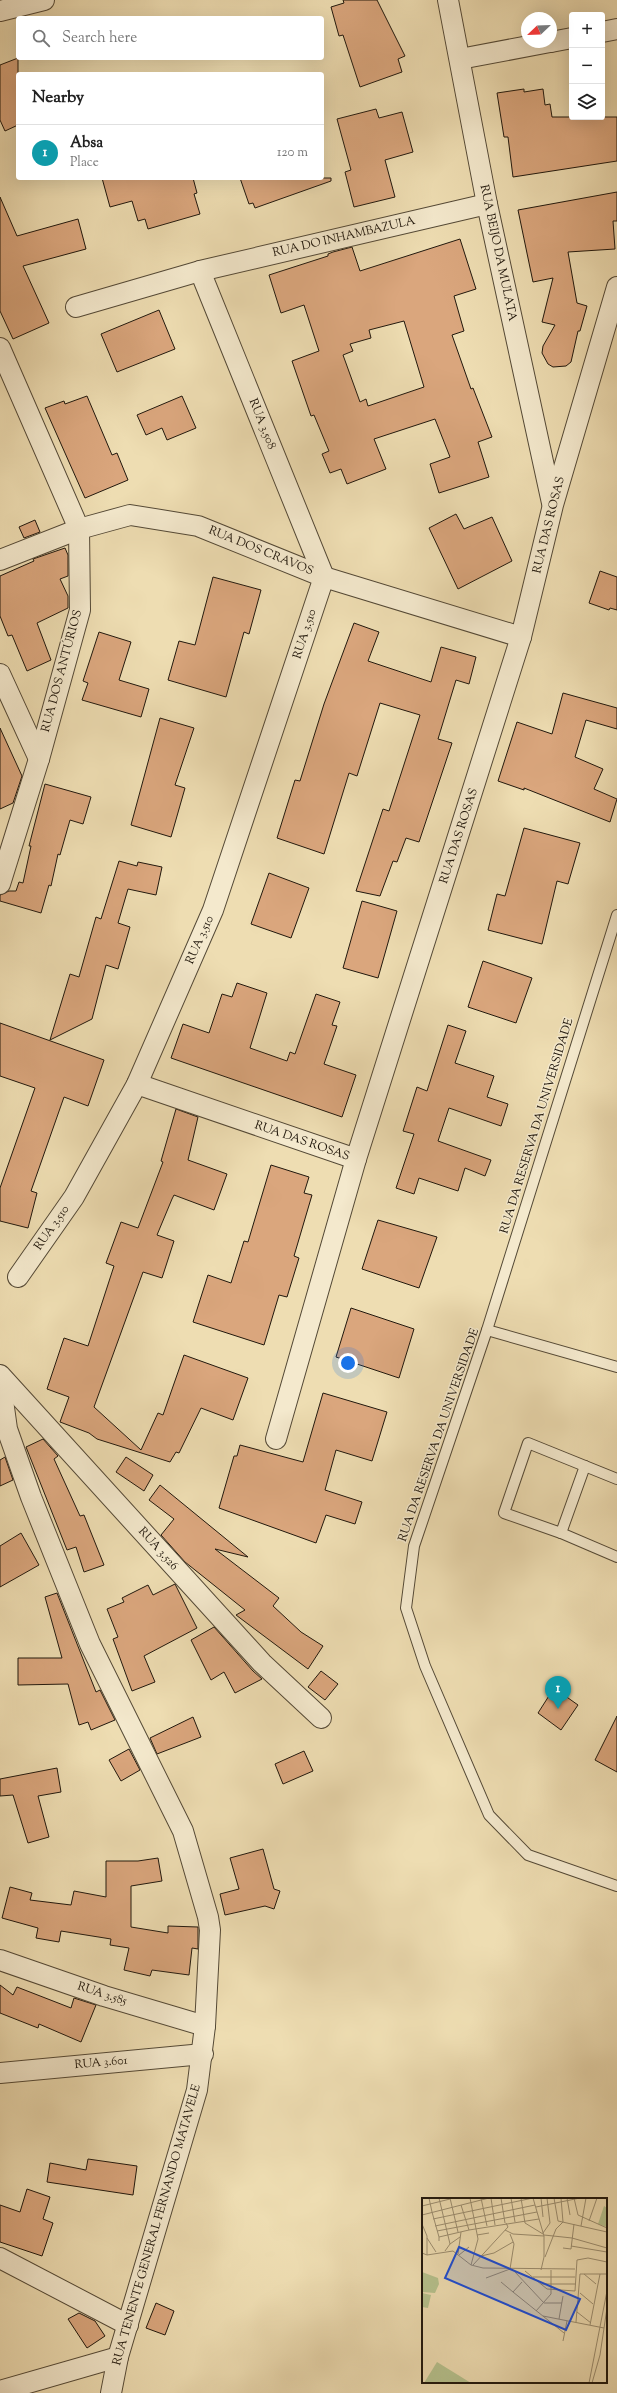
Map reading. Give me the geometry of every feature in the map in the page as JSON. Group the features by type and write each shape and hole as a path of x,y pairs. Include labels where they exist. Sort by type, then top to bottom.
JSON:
{"street":[{"path":"0,11 44,0"},
{"name":"RUA BEIJO DA MULATA","path":"448,0 487,204 552,505"},
{"path":"605,31 617,29"},
{"path":"557,41 569,39"},
{"path":"460,59 521,47"},
{"name":"RUA DO INHAMBAZULA","path":"76,307 200,271 487,204"},
{"name":"RUA 3.508","path":"200,271 324,577"},
{"name":"RUA DAS ROSAS","path":"137,1084 356,1159 521,637 552,505 617,288"},
{"name":"RUA DOS ANTÚRIOS","path":"0,348 79,529 80,610 38,760 0,884"},
{"name":"RUA DOS CRAVOS","path":"0,560 79,529 130,515 198,526 324,577 521,637"},
{"name":"RUA 3.510","path":"18,1278 74,1197 137,1084 213,910 324,577"},
{"path":"0,674 38,760"},
{"path":"276,1439 356,1159"},
{"name":"RUA 3.526","path":"0,1375 262,1663 321,1718"},
{"name":"RUA TENENTE GENERAL FERNANDO MATAVELE","path":"0,1379 8,1429 31,1497 87,1637 183,1831 210,1930 203,2054 197,2090 118,2357 111,2393"},
{"name":"RUA 3.585","path":"0,1960 104,1996 205,2026"},
{"name":"RUA 3.601","path":"0,2073 203,2054"},
{"path":"0,2258 128,2325"},
{"path":"0,2392 118,2357"}],"lane":[{"name":"RUA DA RESERVA DA UNIVERSIDADE","path":"617,915 487,1330 414,1546 406,1608 425,1666 489,1815 528,1855 617,1886"},
{"path":"487,1330 617,1367"},
{"path":"616,1554 504,1513 528,1443 617,1479"},
{"path":"561,1534 585,1466"}],"building":[{"path":"343,0 377,0 405,56 398,59 402,72 360,87 343,35 339,36 331,7 344,3"},
{"path":"16,59 18,60 18,72 16,72 16,126 5,131 0,120 0,65"},
{"path":"524,89 524,92 543,89 545,105 550,104 552,117 569,117 569,120 605,120 605,117 617,117 617,161 513,177 508,137 504,137 497,93"},
{"path":"376,109 379,118 402,112 413,152 385,160 395,197 354,207 345,172 351,170 337,119"},
{"path":"324,178 331,178 331,181 255,208 253,203 249,204 241,180 324,180"},
{"path":"103,180 194,180 197,193 194,194 200,214 148,229 145,219 138,221 132,201 110,207"},
{"path":"617,192 617,221 613,221 615,249 568,252 577,303 587,306 580,331 578,331 571,362 566,366 553,367 548,364 542,353 543,346 555,325 542,322 553,278 533,282 518,210"},
{"path":"0,197 17,236 78,219 86,249 23,266 49,323 13,339 0,311"},
{"path":"460,239 476,289 454,296 464,331 452,335 471,389 473,388 492,437 478,442 489,477 439,493 430,464 450,457 435,419 374,439 386,469 347,484 341,469 330,473 322,454 329,451 314,415 311,416 292,361 319,351 304,305 281,313 269,275 328,256 328,254 333,252 352,247 360,271","holes":["404,321 424,387 368,406 366,399 360,402 343,355 353,351 350,344 371,338 369,330"]},
{"path":"159,310 175,349 117,372 101,334"},
{"path":"87,396 112,455 117,453 128,480 85,498 45,408 64,401 65,404"},
{"path":"182,396 196,428 167,440 162,428 146,435 137,415"},
{"path":"456,514 464,529 492,517 512,561 458,589 429,528"},
{"path":"35,520 40,532 24,538 19,527"},
{"path":"65,548 68,555 68,576 60,579 68,596 68,608 37,623 51,660 27,671 12,635 8,636 0,616 0,576 34,561 33,559"},
{"path":"600,571 617,577 617,610 610,608 609,610 589,603"},
{"path":"213,577 261,590 249,634 244,632 226,697 168,680 179,641 195,645"},
{"path":"354,623 379,632 368,661 431,682 441,647 476,657 469,684 456,680 438,739 452,743 419,842 406,838 397,862 393,861 380,896 356,891 383,809 389,811 420,715 380,703 357,776 349,773 324,854 277,838 295,780 300,781 324,704"},
{"path":"99,632 131,642 119,680 149,689 141,717 82,700 88,683 83,681"},
{"path":"563,693 617,708 617,729 586,720 575,757 603,769 594,789 617,799 610,822 524,788 524,790 498,781 517,722 552,734"},
{"path":"160,718 194,728 175,785 185,788 171,837 131,825"},
{"path":"0,728 22,776 13,803 0,809"},
{"path":"45,784 91,797 83,824 70,820 60,855 58,854 51,886 49,885 41,913 0,901 0,895 9,891 16,891 19,882 23,883 31,846 29,846"},
{"path":"524,828 580,843 568,884 557,881 542,944 488,930 497,894 505,896"},
{"path":"119,861 137,866 138,862 162,867 156,895 128,889 118,923 130,927 118,969 106,965 92,1019 50,1040 70,974 79,977 96,917 101,919"},
{"path":"269,873 309,888 291,938 251,924"},
{"path":"362,901 397,911 378,978 343,968"},
{"path":"483,961 532,978 516,1023 468,1007"},
{"path":"237,983 267,993 250,1048 287,1061 290,1052 295,1054 316,994 340,1002 332,1025 337,1026 324,1064 356,1075 342,1117 171,1058 183,1024 209,1033 222,994 232,997"},
{"path":"0,1023 104,1060 88,1106 64,1097 31,1191 37,1193 28,1228 0,1221 0,1188 35,1088 0,1076"},
{"path":"448,1025 466,1031 455,1063 494,1076 487,1097 508,1104 501,1126 449,1108 438,1141 491,1160 485,1176 465,1168 458,1191 419,1178 414,1194 396,1188 414,1134 403,1131 417,1087 427,1091"},
{"path":"176,1109 198,1117 188,1160 227,1174 214,1210 174,1195 157,1235 174,1241 162,1278 143,1272 94,1407 141,1450 158,1413 163,1415 184,1355 248,1378 233,1420 201,1408 179,1453 176,1452 170,1462 97,1439 89,1433 60,1422 69,1397 47,1389 64,1338 88,1346 114,1266 106,1263 121,1222 138,1228 163,1162 161,1161"},
{"path":"271,1165 309,1177 304,1193 312,1195 294,1256 299,1258 287,1297 279,1295 264,1345 193,1322 208,1275 231,1283 244,1241 248,1242"},
{"path":"378,1220 437,1237 419,1288 362,1269"},
{"path":"351,1308 414,1329 399,1378 336,1357"},
{"path":"323,1393 387,1412 372,1461 336,1450 325,1490 362,1502 355,1524 326,1515 316,1543 219,1508 234,1456 237,1456 240,1445 303,1462"},
{"path":"43,1439 58,1456 54,1459 80,1516 84,1515 104,1565 84,1572 76,1547 67,1550 26,1447"},
{"path":"5,1457 13,1480 0,1486 0,1460"},
{"path":"126,1457 153,1475 144,1491 116,1472"},
{"path":"160,1485 248,1557 215,1549 279,1598 273,1606 301,1632 323,1646 308,1669 236,1615 245,1610 185,1562 161,1535 174,1519 149,1500"},
{"path":"21,1533 39,1565 0,1587 0,1546"},
{"path":"175,1584 197,1628 144,1656 155,1682 132,1691 113,1639 118,1637 107,1609 124,1602 122,1598 148,1585 153,1595"},
{"path":"57,1593 96,1692 100,1690 115,1720 91,1730 88,1722 79,1725 68,1684 18,1685 18,1658 62,1658 45,1597"},
{"path":"214,1627 262,1679 235,1693 224,1672 211,1680 191,1640"},
{"path":"321,1671 338,1684 325,1700 308,1687"},
{"path":"554,1688 578,1705 561,1730 538,1713"},
{"path":"617,1716 617,1772 595,1760"},
{"path":"193,1717 201,1737 157,1754 150,1738"},
{"path":"129,1749 140,1770 121,1781 109,1760"},
{"path":"304,1751 313,1771 283,1784 275,1764"},
{"path":"57,1768 61,1792 38,1796 49,1837 28,1843 13,1795 0,1796 0,1779"},
{"path":"263,1849 274,1889 280,1891 274,1909 265,1906 225,1915 220,1894 239,1889 230,1858"},
{"path":"158,1858 162,1881 131,1886 131,1927 168,1933 168,1926 198,1927 198,1949 192,1948 189,1975 152,1970 150,1976 124,1970 129,1948 110,1945 111,1939 61,1931 59,1942 36,1938 38,1928 2,1918 10,1887 32,1893 30,1900 71,1905 74,1891 106,1897 106,1861 138,1861"},
{"path":"0,1985 13,1995 17,1987 71,2008 74,1998 96,2005 81,2042 39,2024 38,2028 0,2013"},
{"path":"88,2159 137,2166 133,2195 47,2182 50,2163 86,2170"},
{"path":"27,2189 50,2197 43,2219 53,2223 42,2256 0,2242 0,2205 20,2212"},
{"path":"156,2303 174,2311 165,2335 146,2328"},
{"path":"79,2313 95,2321 105,2336 87,2348 68,2319"}],"place":[{"name":"Absa","path":"558,1709"}]}
